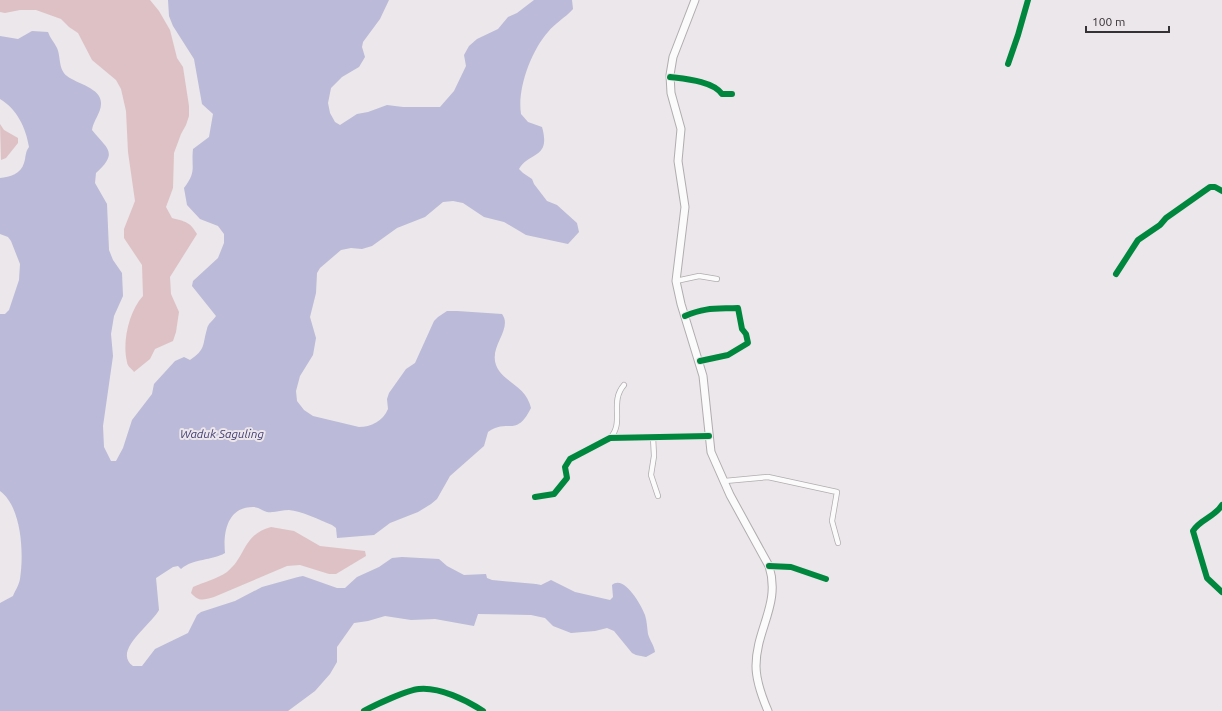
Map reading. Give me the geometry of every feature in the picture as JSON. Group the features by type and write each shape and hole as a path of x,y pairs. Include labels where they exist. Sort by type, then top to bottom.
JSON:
{"main road":[{"path":"695,0 673,57 670,77 671,93 681,129 678,161 685,207 676,281 685,316 700,361 704,380 711,452 730,495 769,566 774,593 763,630 756,664 758,678 768,711"}],"street":[{"path":"1008,64 1028,0"},
{"path":"670,77 698,81 719,90 722,94 732,94"},
{"path":"1116,274 1134,243 1160,226 1166,218 1210,187 1215,187 1222,191"},
{"path":"676,281 701,276 717,279"},
{"path":"685,316 714,308 738,308 742,330 746,334 748,343 728,355 700,361"},
{"path":"610,438 615,431 617,421 617,399 624,385"},
{"path":"535,497 554,494 567,478 565,467 570,459 610,438 709,436"},
{"path":"653,437 654,456 651,475 658,496"},
{"path":"725,481 768,478 837,492 832,521 838,543"},
{"path":"1222,505 1214,515 1195,527 1193,531 1208,578 1222,592"},
{"path":"769,566 791,568 826,580"},
{"path":"364,711 420,689 447,693 483,711"}],"shaded area":[{"path":"0,0 150,0 159,11 170,30 177,58 183,67 189,106 189,116 174,153 173,188 166,207 172,218 187,223 197,234 170,277 171,294 179,312 173,341 155,349 150,359 134,372 127,363 125,345 130,318 138,302 143,296 142,265 124,238 124,229 135,201 128,152 126,111 121,89 116,80 92,60 78,33 61,19 36,10 20,10 5,13 0,12"},
{"path":"0,124 4,130 18,138 18,143 6,158 1,160"},
{"path":"271,527 294,531 320,546 365,551 366,556 336,574 329,574 300,565 287,566 207,599 201,600 196,598 191,593 193,587 215,579 227,572 255,535"}],"water":[{"name":"Waduk Saguling","path":"168,0 389,0 380,19 363,42 362,47 365,57 359,67 342,77 331,88 328,103 330,113 335,122 340,125 357,114 368,112 387,105 403,107 440,107 454,91 466,66 464,55 469,46 477,39 498,29 508,17 517,13 534,0 572,0 573,9 551,29 536,49 523,82 520,104 521,114 528,122 542,127 544,145 542,150 528,159 519,169 532,179 547,201 557,205 577,223 579,232 568,244 526,235 504,222 484,217 463,203 453,201 443,202 425,217 397,228 372,246 362,249 351,248 341,250 320,268 317,273 316,293 310,317 316,338 313,355 300,376 296,391 297,401 304,410 313,416 359,427 368,426 380,420 388,409 387,399 389,393 406,369 415,363 434,321 447,311 502,314 505,320 505,326 496,351 496,365 503,376 524,394 531,408 526,417 516,425 495,428 488,432 484,446 450,476 437,499 431,504 418,512 390,523 374,535 337,538 336,528 332,525 299,512 289,510 267,512 253,507 244,508 237,511 228,522 225,537 225,553 220,556 191,563 181,569 178,566 173,567 156,578 159,610 130,646 127,653 128,660 133,666 142,666 155,649 188,633 197,615 201,612 235,601 262,587 303,576 337,588 345,588 357,577 379,567 392,558 402,557 439,559 447,566 464,575 486,574 487,578 492,580 541,585 551,580 575,592 610,600 613,597 612,585 617,583 622,584 632,592 645,615 648,634 655,652 646,657 632,653 614,631 607,628 595,631 571,633 553,626 545,618 531,615 478,614 474,626 435,619 411,620 385,616 354,623 337,647 337,662 330,674 315,691 288,711 0,711 0,603 13,596 17,588 20,579 22,557 20,532 17,519 7,498 0,491 0,314 5,314 9,310 19,280 20,264 11,241 8,237 0,234 0,178 11,176 23,167 29,147 26,133 20,120 11,108 0,99 0,36 18,39 32,31 48,32 57,48 64,73 71,79 93,90 98,94 100,99 101,107 92,130 106,146 109,155 103,166 96,173 95,183 107,204 109,250 113,260 122,273 123,296 114,316 111,334 113,356 103,426 104,447 111,461 116,461 123,448 132,420 152,394 154,384 175,361 184,357 190,360 199,353 203,347 209,324 216,316 192,286 193,281 218,258 224,243 224,234 218,226 200,219 187,205 184,188 191,177 193,169 193,149 209,137 213,114 202,104 194,59 173,26 169,16"}],"cycle path":[{"path":"1008,64 1028,0"},
{"path":"670,77 699,81 712,86 722,94 732,94"},
{"path":"1116,274 1138,240 1160,225 1166,218 1210,187 1215,187 1222,191"},
{"path":"685,316 705,310 738,308 742,329 746,334 748,343 728,355 700,361"},
{"path":"535,497 554,494 567,478 565,467 570,459 610,438 709,436"},
{"path":"1222,505 1215,513 1199,524 1193,531 1207,578 1222,592"},
{"path":"769,566 791,567 826,579"},
{"path":"364,711 407,692 419,689 444,692 483,711"}]}
